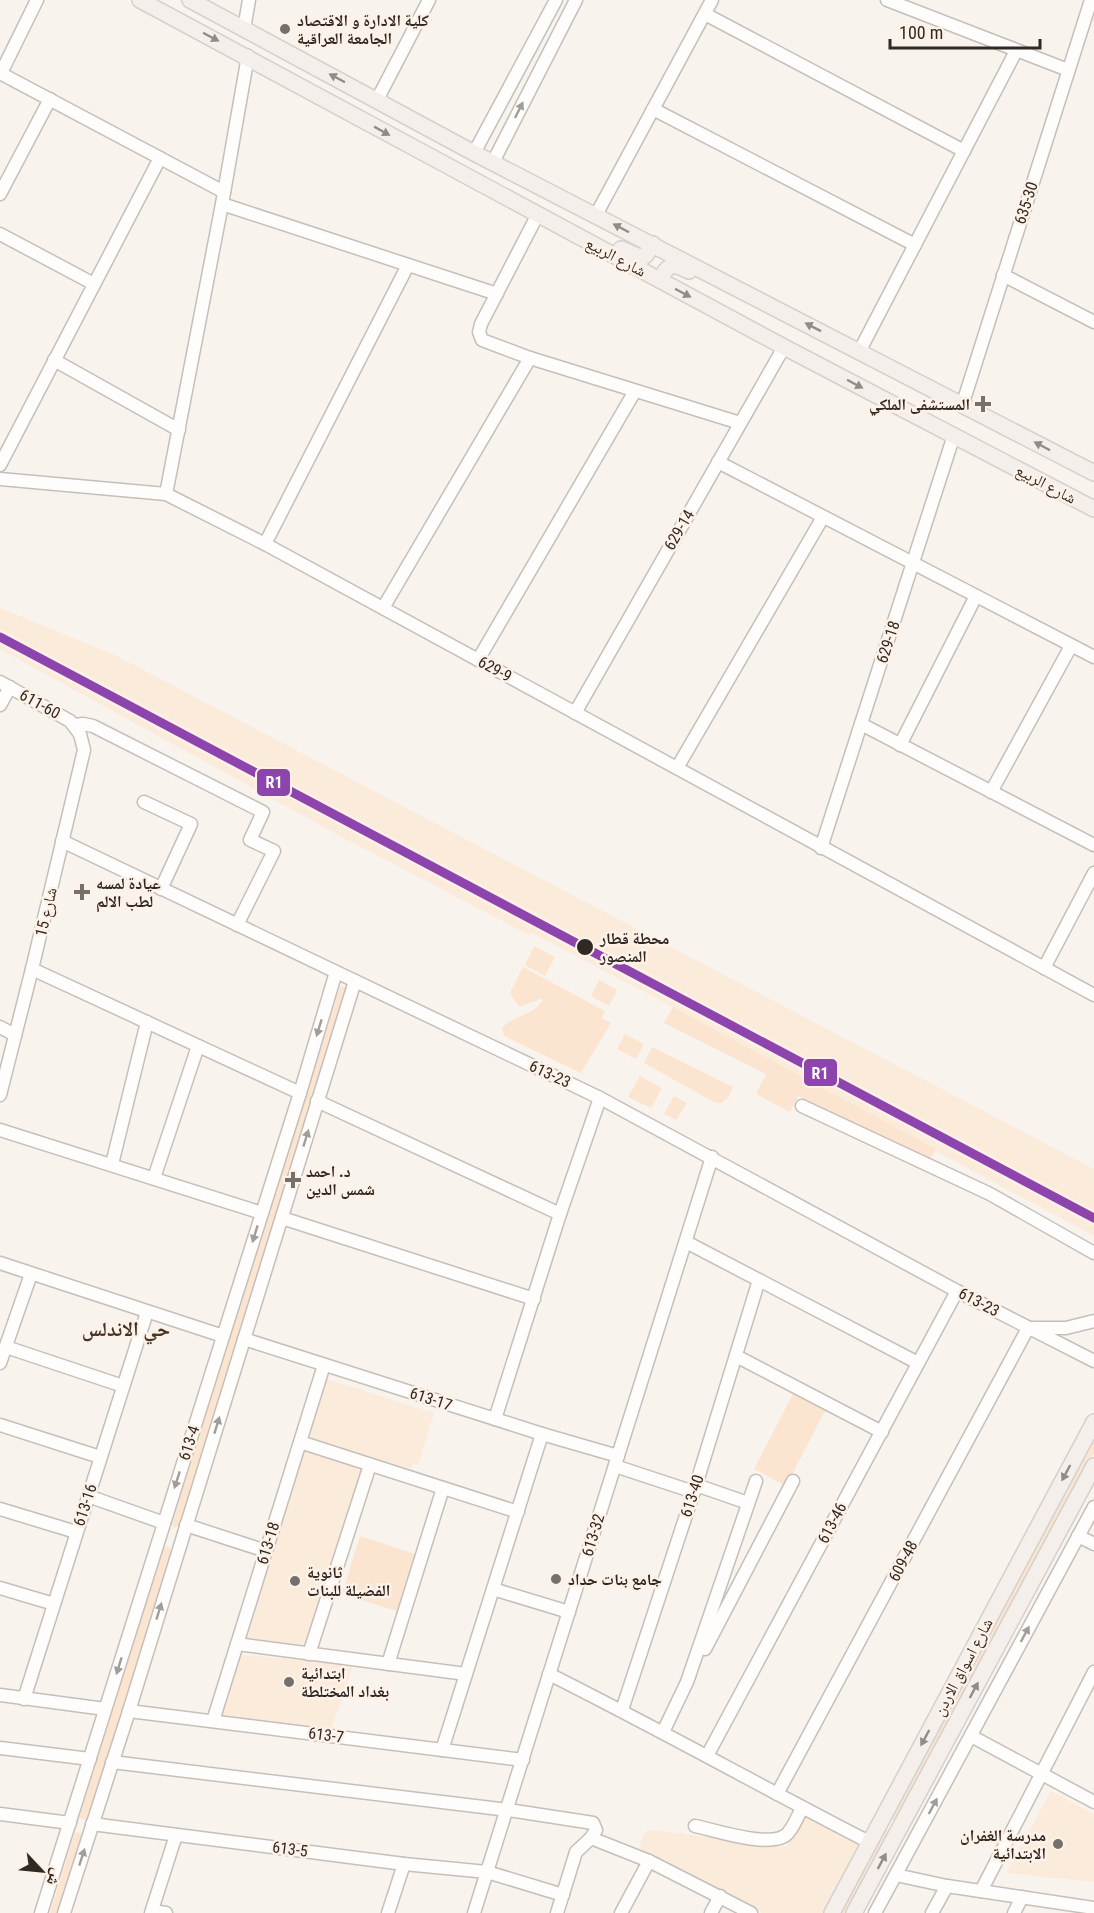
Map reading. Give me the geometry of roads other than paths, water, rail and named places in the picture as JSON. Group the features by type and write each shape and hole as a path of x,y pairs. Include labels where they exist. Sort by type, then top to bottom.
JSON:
{"main road":[{"name":"شارع الربيع","path":"141,0 784,347 1094,509"},
{"path":"169,0 167,9 172,17"},
{"name":"شارع الربيع","path":"190,0 474,153 1094,473"},
{"path":"554,223 600,238 638,257 646,255 653,244"},
{"path":"660,280 668,267 677,266 713,283 759,299"},
{"name":"شارع اسواق الاردن","path":"832,1913 1094,1422"},
{"name":"شارع اسواق الاردن","path":"854,1913 1094,1466"}],"street":[{"path":"38,0 0,73 160,158 223,198 408,265 497,294"},
{"path":"244,29 249,0"},
{"path":"377,100 429,0"},
{"path":"474,153 555,0"},
{"path":"493,162 576,0"},
{"path":"596,215 712,0"},
{"path":"887,0 909,3 1016,51 1068,70"},
{"name":"635-30","path":"962,406 1068,70 1091,7"},
{"path":"705,14 964,151"},
{"path":"860,351 1016,51"},
{"path":"0,479 166,494 248,56"},
{"path":"0,194 50,99"},
{"path":"653,109 915,245"},
{"path":"0,465 160,158"},
{"path":"538,214 480,328 480,336 485,343 740,423"},
{"path":"0,234 94,284"},
{"path":"265,543 408,265"},
{"path":"1003,275 1093,318"},
{"name":"629-14","path":"575,713 784,347"},
{"path":"383,608 530,358"},
{"path":"54,360 178,430"},
{"path":"478,660 635,391"},
{"name":"629-18","path":"821,848 954,435"},
{"path":"718,462 1094,657"},
{"name":"629-9","path":"166,494 265,543 1094,995"},
{"path":"677,768 823,517"},
{"path":"900,745 976,596"},
{"path":"991,792 1071,646"},
{"path":"0,705 5,685"},
{"name":"611-60","path":"5,685 70,721 76,727"},
{"path":"76,727 83,724 93,726 263,812 250,840 274,851 237,925"},
{"path":"861,724 1094,845"},
{"name":"شارع 15","path":"0,1095 84,750 76,727"},
{"path":"144,802 191,824 161,889"},
{"name":"613-23","path":"62,841 600,1098 957,1291 1094,1361"},
{"path":"1044,968 1094,873"},
{"path":"32,969 300,1093"},
{"name":"613-4","path":"41,1913 300,1093 336,972"},
{"name":"613-4","path":"64,1913 129,1711 355,981"},
{"path":"112,1164 147,1022"},
{"path":"0,1027 15,1035"},
{"path":"154,1178 198,1046"},
{"path":"495,1419 560,1214 600,1098"},
{"path":"317,1101 560,1214"},
{"path":"802,1106 990,1194 1094,1253"},
{"path":"0,1130 262,1213"},
{"name":"613-32","path":"474,1913 712,1157"},
{"path":"282,1218 534,1299"},
{"path":"686,1242 918,1363"},
{"path":"0,1263 223,1336"},
{"path":"0,1363 31,1274"},
{"name":"613-40","path":"622,1710 695,1488 759,1280"},
{"name":"613-46","path":"707,1756 957,1291"},
{"name":"613-16","path":"24,1699 147,1311"},
{"name":"613-23","path":"1028,1328 1065,1328 1094,1321"},
{"name":"609-48","path":"777,1794 1028,1328"},
{"name":"613-17","path":"244,1340 542,1434 695,1488 748,1503"},
{"path":"6,1347 123,1386"},
{"path":"736,1356 882,1432"},
{"name":"613-18","path":"213,1721 324,1365"},
{"path":"0,1425 100,1457"},
{"path":"442,1750 542,1434"},
{"path":"300,1442 518,1512"},
{"path":"309,1654 370,1465"},
{"path":"687,1682 756,1481"},
{"path":"663,1732 687,1682 794,1481"},
{"path":"388,1664 443,1488"},
{"path":"88,1496 163,1527 182,1538"},
{"path":"875,1913 1094,1507"},
{"path":"0,1509 76,1532"},
{"path":"186,1525 266,1551"},
{"path":"1078,1536 1094,1545"},
{"path":"0,1587 54,1604"},
{"path":"493,1589 569,1612"},
{"path":"237,1644 466,1674"},
{"path":"981,1891 1094,1672"},
{"path":"549,1674 622,1710 802,1808 870,1842"},
{"path":"0,1695 105,1709"},
{"name":"613-7","path":"129,1711 523,1760"},
{"path":"971,1736 1094,1802"},
{"path":"0,1748 90,1759"},
{"path":"112,1762 508,1810 593,1823 596,1830 576,1852 557,1913"},
{"path":"695,1826 729,1835 781,1839 788,1834 802,1808"},
{"path":"0,1814 70,1823"},
{"name":"613-5","path":"92,1824 404,1864 487,1872 563,1895"},
{"path":"166,1913 151,1912 176,1835"},
{"path":"591,1838 649,1861 751,1913"},
{"path":"621,1913 649,1861"},
{"path":"388,1913 404,1864"},
{"path":"896,1875 947,1886 1094,1908"},
{"path":"932,1913 947,1886"},
{"path":"711,1913 720,1896"},
{"path":"1014,1913 1022,1897"}],"place":[{"name":"كلية الادارة و الاقتصاد الجامعة العراقية","path":"285,29"},
{"name":"المستشفى الملكي","path":"983,404"},
{"name":"عيادة لمسه لطب الالم","path":"82,892"},
{"name":"محطة قطار المنصور","path":"585,947"},
{"name":"د. احمد شمس الدين","path":"293,1180"},
{"name":"جامع بنات حداد","path":"556,1579"},
{"name":"ثانوية الفضيلة للبنات","path":"295,1581"},
{"name":"ابتدائية بغداد المختلطة","path":"289,1682"},
{"name":"مدرسة الغفران الابتدائية","path":"1058,1844"}],"district":[{"name":"حي الاندلس","path":"126,1329"}]}
